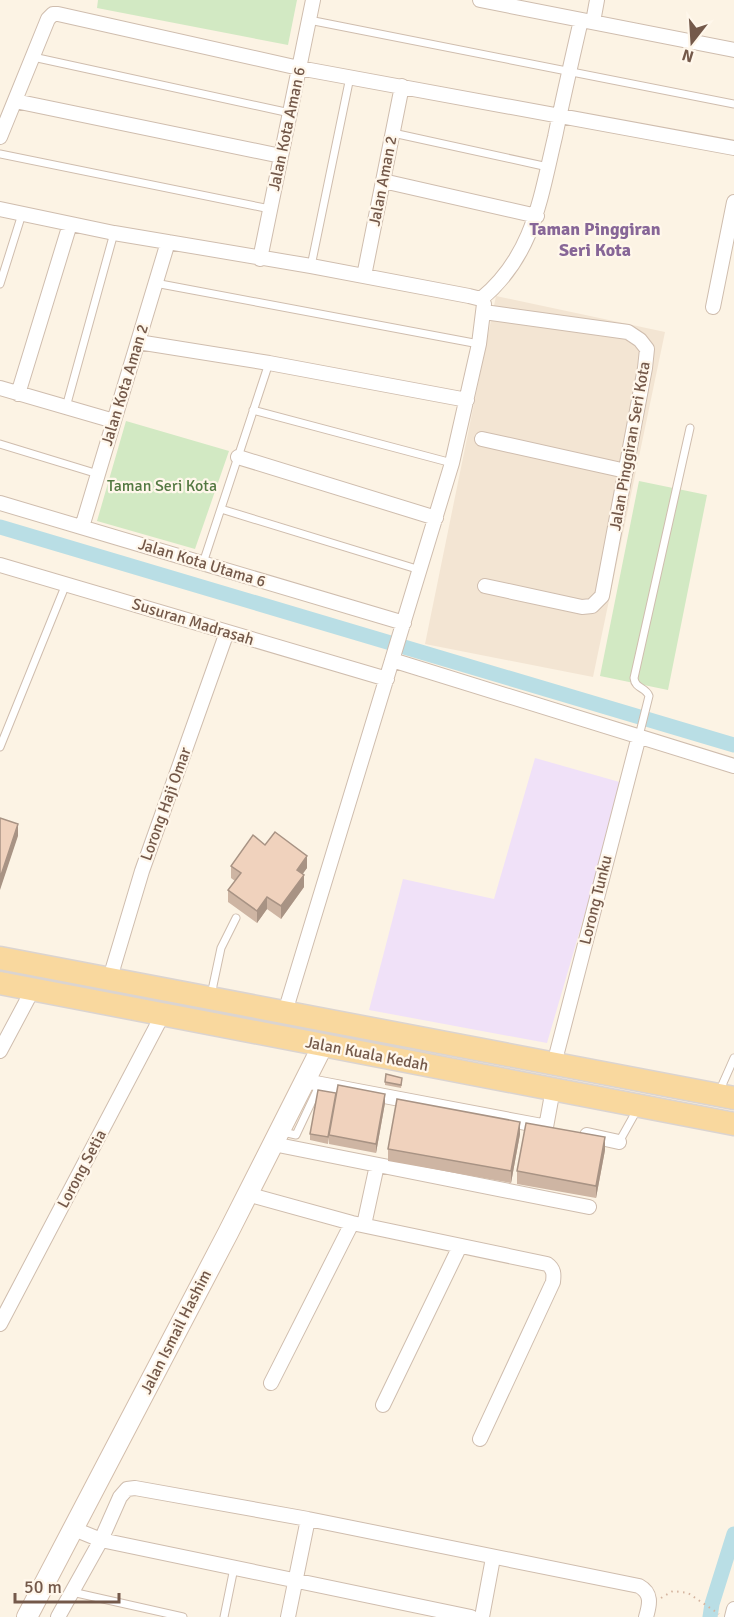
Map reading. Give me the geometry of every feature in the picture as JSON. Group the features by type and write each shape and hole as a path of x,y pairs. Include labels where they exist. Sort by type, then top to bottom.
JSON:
{"main road":[{"name":"Jalan Kuala Kedah","path":"0,958 726,1096"},
{"name":"Jalan Kuala Kedah","path":"0,983 734,1124"}],"street":[{"name":"Jalan Kota Aman 6","path":"260,259 313,0"},
{"path":"480,0 734,50"},
{"path":"285,1012 452,464 478,345 483,305 508,273 537,216 569,72 597,0"},
{"path":"0,137 48,19 52,14 58,14 299,68 734,148"},
{"name":"Jalan Aman 2","path":"364,276 402,87"},
{"path":"15,101 281,156"},
{"path":"383,181 537,216"},
{"path":"713,307 734,202"},
{"name":"Jalan Pinggiran Seri Kota","path":"0,209 114,233 364,276 483,305 628,332 640,340 647,349 645,368 602,596 592,606 582,607 485,586"},
{"path":"18,394 69,224"},
{"name":"Jalan Kota Aman 2","path":"82,527 168,242"},
{"path":"138,342 269,363 467,400"},
{"path":"0,388 114,421"},
{"path":"482,439 626,471"},
{"path":"238,456 436,518"},
{"name":"Jalan Kota Utama 6","path":"0,503 202,563 402,628"},
{"name":"Susuran Madrasah","path":"0,565 387,679"},
{"name":"Lorong Haji Omar","path":"110,978 142,871 227,632"},
{"path":"394,655 640,730 734,766"},
{"name":"Lorong Tunku","path":"554,1064 640,730"},
{"path":"0,1051 33,989"},
{"name":"Lorong Setia","path":"0,1324 163,1014"},
{"name":"Jalan Ismail Hashim","path":"27,1617 276,1137 313,1082 323,1045"},
{"path":"313,1082 551,1128 553,1089"},
{"path":"577,1133 619,1142"},
{"path":"276,1137 377,1166 590,1207"},
{"path":"271,1383 358,1224 377,1166"},
{"path":"247,1194 358,1224 547,1264 552,1267 553,1282 480,1439"},
{"path":"383,1405 460,1246"},
{"path":"58,1617 101,1540 120,1497 127,1489 135,1488 308,1519 639,1586 646,1590 649,1597 648,1611"},
{"path":"288,1617 308,1519"},
{"path":"74,1529 101,1540 471,1617"},
{"path":"482,1617 493,1558"},
{"path":"732,1617 734,1609"}],"lane":[{"path":"309,20 734,104"},
{"path":"33,57 290,112"},
{"path":"311,266 350,77"},
{"path":"393,133 548,167"},
{"path":"0,154 270,209"},
{"path":"0,284 22,214"},
{"path":"66,407 114,233"},
{"path":"155,283 478,345"},
{"path":"202,563 269,363"},
{"path":"253,410 452,464"},
{"path":"640,730 649,700 648,692 637,686 634,678 690,428"},
{"path":"0,444 99,474"},
{"path":"221,509 420,570"},
{"path":"0,747 66,584"},
{"path":"211,998 221,948 236,918"},
{"path":"726,1096 734,1058"},
{"path":"619,1142 639,1106"},
{"path":"224,1617 234,1568"},
{"path":"72,1592 183,1617"}],"path":[{"path":"648,1611 674,1591 688,1593 723,1617"}],"shaded area":[{"name":"Taman Pinggiran Seri Kota","path":"496,296 665,332 593,677 425,644"},
{"path":"535,758 623,783 547,1043 369,1010 403,879 494,899"}],"green space":[{"path":"98,0 297,0 288,45 97,8"},
{"name":"Taman Seri Kota","path":"126,421 229,451 195,549 97,521"},
{"path":"639,481 707,495 668,690 600,676"}],"building":[{"path":"0,818 18,824 0,878"},
{"path":"275,832 307,856 297,870 304,875 281,906 267,897 257,911 228,890 241,873 231,866 253,835 265,845"},
{"path":"386,1074 402,1078 401,1085 385,1082"},
{"path":"338,1085 385,1094 376,1144 329,1135"},
{"path":"318,1090 336,1093 328,1137 310,1134"},
{"path":"397,1099 520,1122 511,1171 388,1149"},
{"path":"526,1123 605,1137 596,1186 517,1171"}],"waterway":[{"path":"0,527 734,745"},
{"path":"710,1617 734,1534"}],"district":[{"name":"Taman Pinggiran Seri Kota","path":"595,239"}]}
